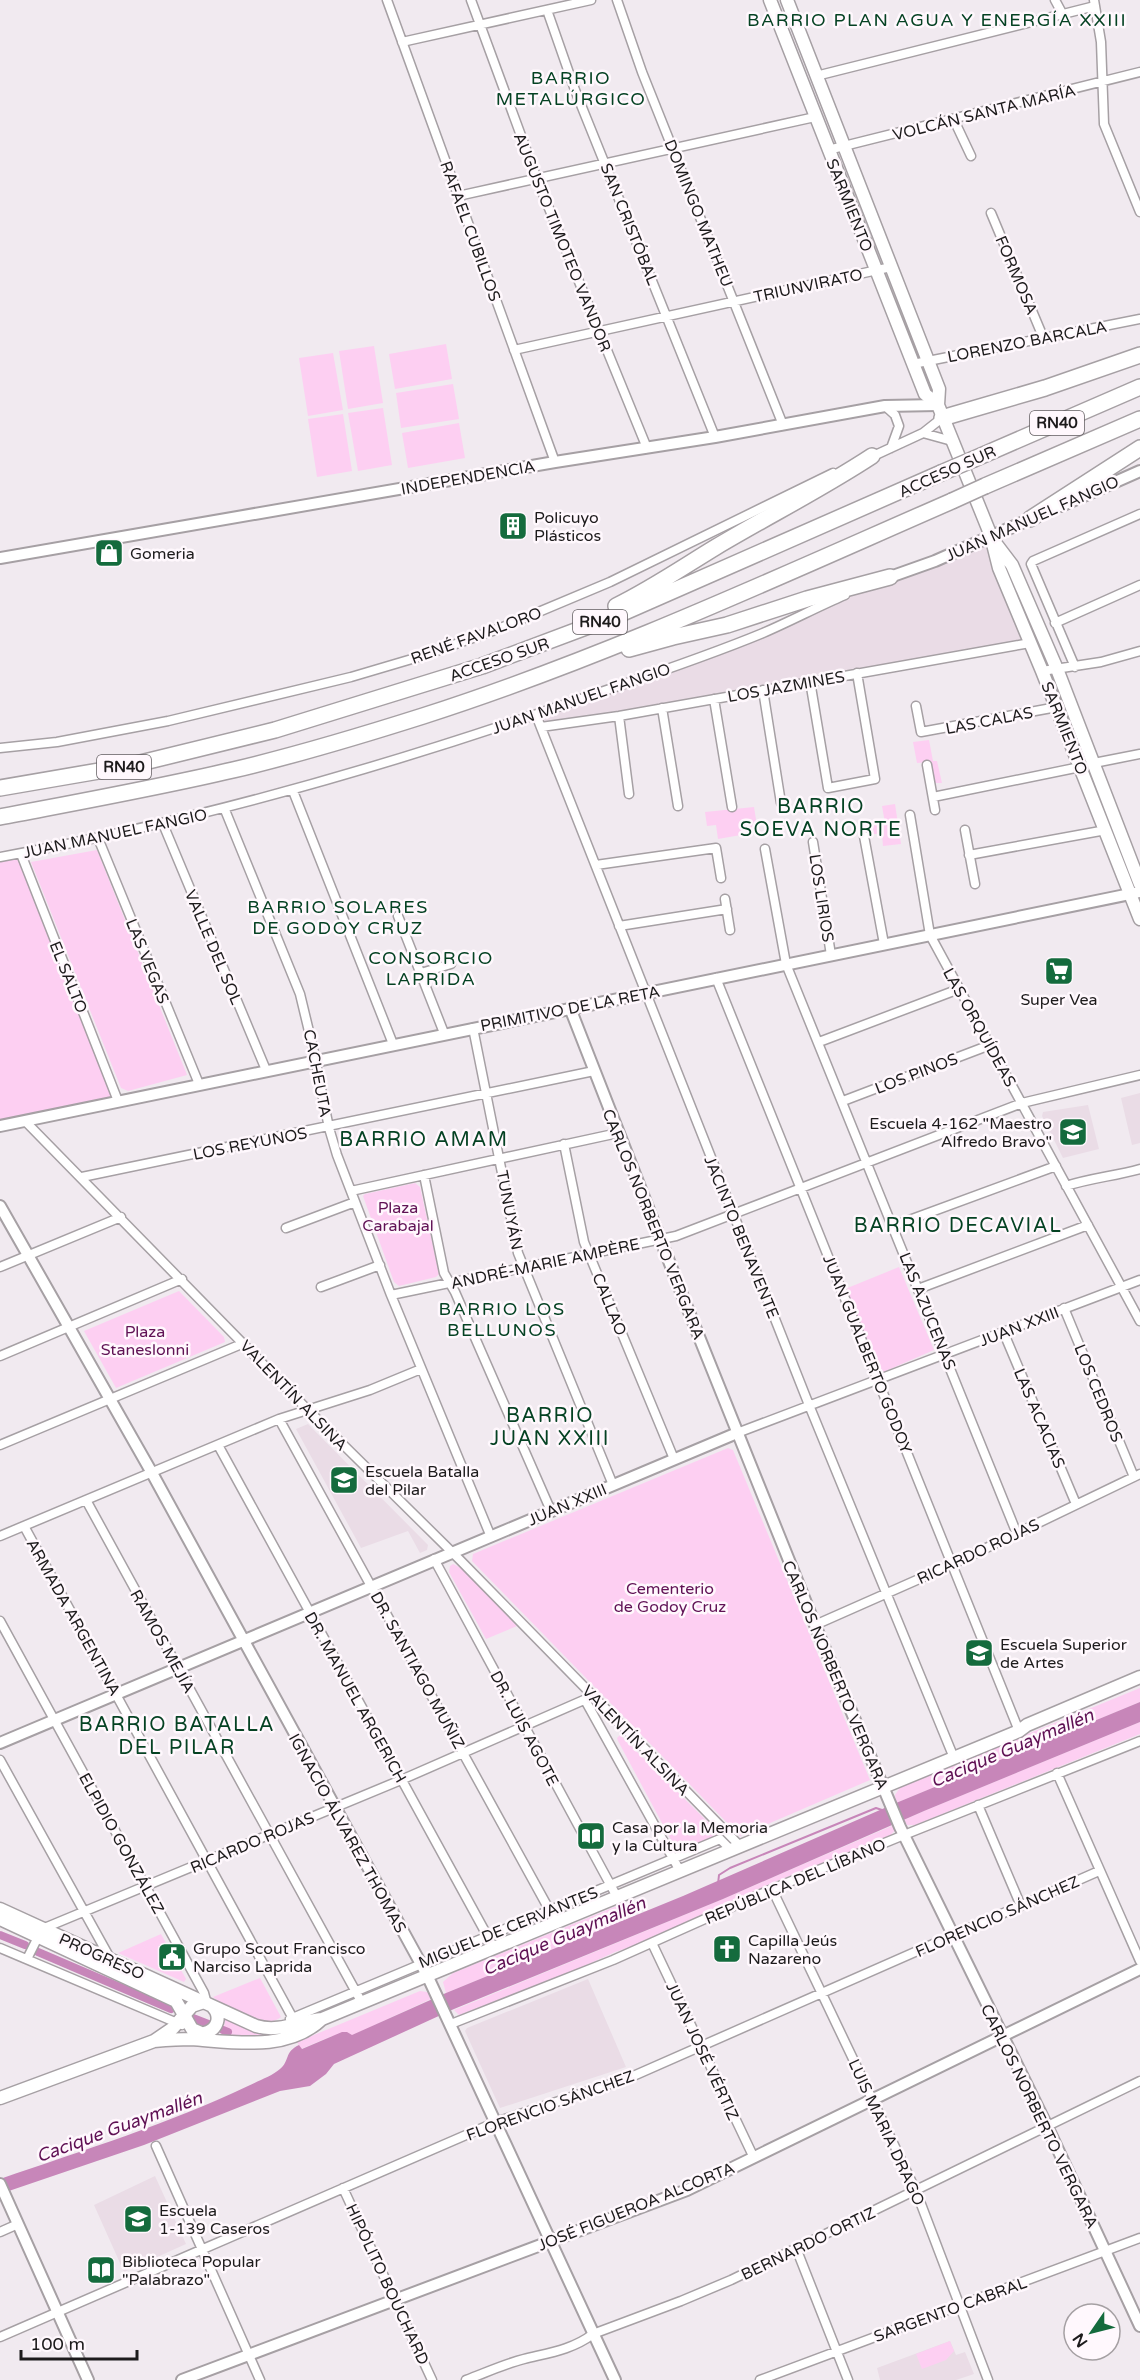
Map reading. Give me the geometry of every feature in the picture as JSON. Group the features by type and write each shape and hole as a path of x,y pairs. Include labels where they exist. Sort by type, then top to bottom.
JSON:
{"highway":[{"path":"940,411 1045,388 1140,354"},
{"name":"ACCESO SUR","path":"0,788 128,766 303,723 545,644 690,585 1140,387"},
{"name":"ACCESO SUR","path":"0,817 155,788 290,756 424,715 558,667 701,610 1140,419"},
{"path":"1030,519 1140,448"},
{"path":"246,737 543,637 605,611 637,596 717,547 816,492 873,456"},
{"path":"424,715 471,707 649,642 727,625 807,599 890,577"}],"main road":[{"name":"SARMIENTO","path":"770,0 913,364 926,394 940,411 991,536 999,568 1106,830 1135,893 1140,919"},
{"name":"SARMIENTO","path":"787,0 939,389 940,411"},
{"name":"SARMIENTO","path":"991,536 1012,565 1057,669 1140,884"},
{"name":"MIGUEL DE CERVANTES","path":"207,2004 264,2028 322,2019 1019,1731 1027,1725 1140,1677"},
{"name":"MIGUEL DE CERVANTES","path":"1019,1731 1029,1730 1140,1683"},
{"name":"PROGRESO","path":"1,1910 38,1936 176,2001 191,2027"},
{"name":"PROGRESO","path":"38,1936 111,1960 207,2004"},
{"path":"154,2041 166,2033 191,2027 212,2030 217,2023 217,2011 207,2004 192,2006 191,2027"},
{"name":"MIGUEL DE CERVANTES","path":"191,2027 236,2043 260,2043 291,2037 309,2030 322,2019"},
{"path":"0,2098 191,2027"}],"street":[{"name":"RAFAEL CUBILLOS","path":"387,0 555,462"},
{"name":"AUGUSTO TIMOTEO VANDOR","path":"471,0 537,179 647,448"},
{"path":"402,42 591,0"},
{"name":"DOMINGO MATHEU","path":"617,0 642,72 783,425"},
{"path":"1055,0 1062,13"},
{"path":"816,76 1095,3 1104,81 1104,123 1140,212"},
{"name":"SAN CRISTÓBAL","path":"547,10 575,90 715,437"},
{"name":"VOLCÁN SANTA MARÍA","path":"828,150 1140,72"},
{"path":"458,196 815,117"},
{"path":"954,120 971,156"},
{"name":"FORMOSA","path":"992,213 1043,337"},
{"name":"TRIUNVIRATO","path":"514,350 891,267"},
{"name":"LORENZO BARCALA","path":"913,364 1140,319"},
{"name":"INDEPENDENCIA","path":"0,558 885,406 905,404 940,411"},
{"path":"885,406 895,415 899,426 891,448"},
{"name":"RENÉ FAVALORO","path":"0,748 57,742 168,721 351,677 422,656 498,629 610,582 819,479 923,433 940,411"},
{"path":"923,433 952,441"},
{"name":"JUAN MANUEL FANGIO","path":"0,857 225,810 536,715 760,634 811,610 991,536 1140,471"},
{"name":"SARMIENTO","path":"1075,667 1031,564 1033,561 1140,514"},
{"path":"1055,623 1140,585"},
{"name":"LOS JAZMINES","path":"541,727 619,716 1030,643"},
{"path":"1042,671 1075,667 1140,651"},
{"path":"810,681 828,788 875,779 856,673"},
{"path":"763,690 781,803"},
{"path":"714,699 732,807"},
{"name":"LAS CALAS","path":"916,706 921,732 1057,707"},
{"path":"662,708 678,806"},
{"name":"JACINTO BENAVENTE","path":"536,715 809,1405 954,1758"},
{"path":"619,716 629,794"},
{"path":"1094,764 1140,754"},
{"path":"927,765 935,810"},
{"path":"933,797 1080,767"},
{"path":"293,791 393,1044"},
{"name":"CACHEUTA","path":"225,810 295,979 305,1011 329,1128 355,1202 421,1369 491,1536"},
{"name":"LAS ORQUÍDEAS","path":"910,815 930,935 1140,1322"},
{"name":"VALLE DEL SOL","path":"163,824 266,1070"},
{"path":"965,830 975,884"},
{"path":"969,855 1106,830"},
{"path":"864,836 884,944"},
{"name":"LAS VEGAS","path":"98,838 199,1084"},
{"name":"LOS LIRIOS","path":"813,842 831,955"},
{"path":"596,865 716,848 721,878"},
{"name":"LAS AZUCENAS","path":"765,849 786,964 1017,1534"},
{"name":"EL SALTO","path":"21,854 118,1101"},
{"name":"PRIMITIVO DE LA RETA","path":"0,1126 444,1033 1135,893"},
{"path":"619,926 726,904 730,930"},
{"path":"398,916 444,1033"},
{"path":"421,974 451,964"},
{"name":"JUAN GUALBERTO GODOY","path":"716,978 1019,1731"},
{"path":"819,1042 959,989"},
{"name":"CARLOS NORBERTO VERGARA","path":"570,1008 737,1433 898,1823 1047,2126 1140,2326"},
{"name":"TUNUYÁN","path":"473,1028 523,1269 613,1485"},
{"name":"LOS PINOS","path":"843,1101 990,1045"},
{"name":"LOS REYUNOS","path":"82,1177 329,1128 594,1071"},
{"name":"ANDRÉ-MARIE AMPÈRE","path":"391,1295 676,1236 1022,1103 1140,1075"},
{"name":"VALENTÍN ALSINA","path":"25,1121 307,1409 451,1552 736,1849"},
{"path":"351,1191 618,1133"},
{"name":"CALLAO","path":"564,1144 584,1242 674,1459"},
{"path":"893,1226 1056,1166"},
{"path":"1066,1186 1091,1178 1118,1175 1140,1168"},
{"path":"424,1175 444,1273 551,1511"},
{"path":"286,1228 355,1202"},
{"name":"IGNACIO ÁLVAREZ THOMAS","path":"0,1206 152,1473 428,1975 615,2380"},
{"path":"0,1266 121,1217"},
{"path":"918,1289 1088,1225"},
{"path":"321,1287 380,1265"},
{"path":"0,1356 182,1279"},
{"name":"JUAN XXIII","path":"0,1743 737,1433 1140,1280"},
{"name":"LOS CEDROS","path":"1064,1308 1137,1476"},
{"name":"LAS ACACIAS","path":"1004,1330 1076,1504"},
{"path":"0,1445 244,1343"},
{"path":"0,1536 279,1419 370,1390 421,1369"},
{"name":"DR. SANTIAGO MUÑIZ","path":"279,1419 556,1922"},
{"name":"DR. MANUEL ARGERICH","path":"218,1445 494,1948"},
{"name":"RICARDO ROJAS","path":"815,1625 885,1592 953,1564 1137,1476"},
{"name":"RAMOS MEJÍA","path":"86,1500 362,2003"},
{"name":"ARMADA ARGENTINA","path":"24,1526 207,1861 291,2023"},
{"name":"DR. LUIS AGOTE","path":"434,1559 617,1897"},
{"name":"ELPIDIO GONZÁLEZ","path":"0,1621 204,1993 207,2004"},
{"path":"589,1698 680,1871"},
{"name":"RICARDO ROJAS","path":"38,1936 84,1912 401,1780 589,1698"},
{"name":"REPÚBLICA DEL LÍBANO","path":"451,2024 652,1943 772,1889 1140,1740"},
{"path":"0,1760 111,1960"},
{"path":"1057,1773 1140,1961"},
{"path":"978,1805 1020,1906"},
{"name":"MIGUEL DE CERVANTES","path":"291,2023 355,1990 720,1839 736,1849"},
{"name":"FLORENCIO SÁNCHEZ","path":"0,2337 496,2122 631,2078 1099,1871"},
{"name":"LUIS MARIA DRAGO","path":"772,1889 916,2191 988,2380"},
{"path":"27,1959 38,1936"},
{"name":"JUAN JOSÉ VÉRTIZ","path":"652,1943 754,2158"},
{"path":"0,1948 191,2027"},
{"name":"JOSÉ FIGUEROA ALCORTA","path":"182,2380 687,2190 1140,1969"},
{"path":"158,2014 168,2025 166,2033"},
{"name":"BERNARDO ORTIZ","path":"466,2380 518,2361 557,2352 586,2340 593,2334 695,2295 916,2191 1140,2081"},
{"path":"156,2146 260,2380"},
{"path":"2,2188 88,2380"},
{"name":"HIPÓLITO BOUCHARD","path":"343,2188 432,2380"},
{"path":"0,2232 18,2224"},
{"name":"SARGENTO CABRAL","path":"760,2380 1140,2238"},
{"path":"796,2248 848,2380"}],"shaded area":[{"path":"991,536 1030,643 541,727 536,715 760,634 811,610"},
{"path":"1140,1093 1140,1143 1132,1145 1121,1098"},
{"name":"Escuela 4-162 \"Maestro Alfredo Bravo\"","path":"1088,1105 1099,1149 1063,1158 1042,1116 1043,1112"},
{"name":"Escuela Batalla del Pilar","path":"308,1424 428,1545 427,1550 420,1553 408,1531 361,1548 296,1429"},
{"path":"1140,1702 1140,1722 924,1811 723,1899 454,2009 334,2064 326,2074 310,2086 280,2091 144,2145 0,2194 0,2179 157,2124 218,2100 269,2076 283,2066 291,2051 299,2045 302,2049 342,2032 352,2035 446,1993 683,1896 896,1803"},
{"path":"588,1979 626,2067 500,2108 465,2031 467,2028"},
{"name":"Escuela 1-139 Caseros","path":"155,2176 186,2244 124,2272 94,2205"},
{"path":"950,2341 956,2355 965,2352 974,2374 956,2380 880,2380 877,2368"}],"green space":[{"path":"446,344 452,379 395,389 389,354"},
{"path":"374,346 383,403 348,409 339,351"},
{"path":"333,353 343,410 308,416 299,358"},
{"path":"453,384 459,419 401,428 396,393"},
{"path":"383,408 392,465 358,471 348,413"},
{"path":"343,414 352,471 317,477 308,419"},
{"path":"459,423 465,458 408,468 402,433"},
{"path":"929,740 933,761 937,761 942,783 935,783 931,762 917,763 913,742"},
{"path":"895,804 901,844 883,846 882,834 871,834 870,825 885,823 882,806"},
{"path":"754,807 758,832 718,839 716,825 707,826 705,812"},
{"path":"97,850 187,1075 128,1091 121,1088 31,862"},
{"path":"21,854 118,1101 0,1126 0,857"},
{"name":"Plaza Carabajal","path":"415,1183 420,1187 439,1274 436,1277 399,1286 394,1282 363,1196"},
{"path":"899,1267 934,1350 881,1373 845,1289"},
{"name":"Plaza Staneslonni","path":"179,1291 224,1337 225,1342 116,1388 84,1331"},
{"name":"Cementerio de Godoy Cruz","path":"728,1448 733,1450 870,1780 740,1836 472,1561 473,1554"},
{"path":"453,1564 461,1568 517,1626 486,1639 449,1572"},
{"path":"1140,1688 1140,1702 896,1803 895,1795 901,1786"},
{"path":"1140,1722 1140,1734 915,1825 907,1825 904,1820 924,1811"},
{"path":"620,1735 719,1833 719,1836 677,1851 618,1741 617,1738"},
{"path":"894,1825 895,1830 889,1837 777,1881 651,1940 615,1952 567,1974 459,2015 454,2010 723,1899"},
{"path":"622,1904 628,1918 446,1993 443,1982 453,1973"},
{"path":"161,1934 186,1979 184,1982 118,1953"},
{"path":"260,1978 281,2017 276,2020 255,2018 213,1997"},
{"path":"420,1991 427,1992 433,1998 351,2036 332,2036 301,2049 297,2042"},
{"path":"225,2018 263,2033 287,2034 258,2039 220,2036 222,2032 228,2033 229,2030 224,2028"},
{"path":"950,2341 954,2351 946,2360 922,2369 916,2354"}],"waterway":[{"path":"718,1884 719,1875 730,1868 876,1808 882,1810"},
{"path":"0,1935 25,1945"},
{"path":"38,1952 171,2009"},
{"path":"193,2018 211,2025"},
{"path":"223,2030 228,2032"}],"place":[{"name":"Policuyo Plásticos","path":"513,526"},
{"name":"Gomeria","path":"109,553"},
{"name":"Super Vea","path":"1059,971"},
{"name":"Escuela 4-162 \"Maestro Alfredo Bravo\"","path":"1073,1132"},
{"name":"Escuela Batalla del Pilar","path":"344,1480"},
{"name":"Escuela Superior de Artes","path":"979,1653"},
{"name":"Casa por la Memoria y la Cultura","path":"591,1836"},
{"name":"Capilla Jeús Nazareno","path":"727,1949"},
{"name":"Grupo Scout Francisco Narciso Laprida","path":"172,1957"},
{"name":"Escuela 1-139 Caseros","path":"138,2219"},
{"name":"Biblioteca Popular \"Palabrazo\"","path":"101,2270"}],"district":[{"name":"BARRIO PLAN AGUA Y ENERGÍA XXIII","path":"937,20"},
{"name":"BARRIO METALÚRGICO","path":"571,88"},
{"name":"BARRIO SOEVA NORTE","path":"821,818"},
{"name":"BARRIO SOLARES DE GODOY CRUZ","path":"338,917"},
{"name":"CONSORCIO LAPRIDA","path":"431,968"},
{"name":"BARRIO AMAM","path":"424,1139"},
{"name":"BARRIO DECAVIAL","path":"958,1225"},
{"name":"BARRIO LOS BELLUNOS","path":"502,1319"},
{"name":"BARRIO JUAN XXIII","path":"550,1426"},
{"name":"BARRIO BATALLA DEL PILAR","path":"177,1736"}],"water label":[{"name":"Cacique Guaymallén","path":"1012,1748"},
{"name":"Cacique Guaymallén","path":"564,1936"},
{"name":"Cacique Guaymallén","path":"119,2127"}]}
